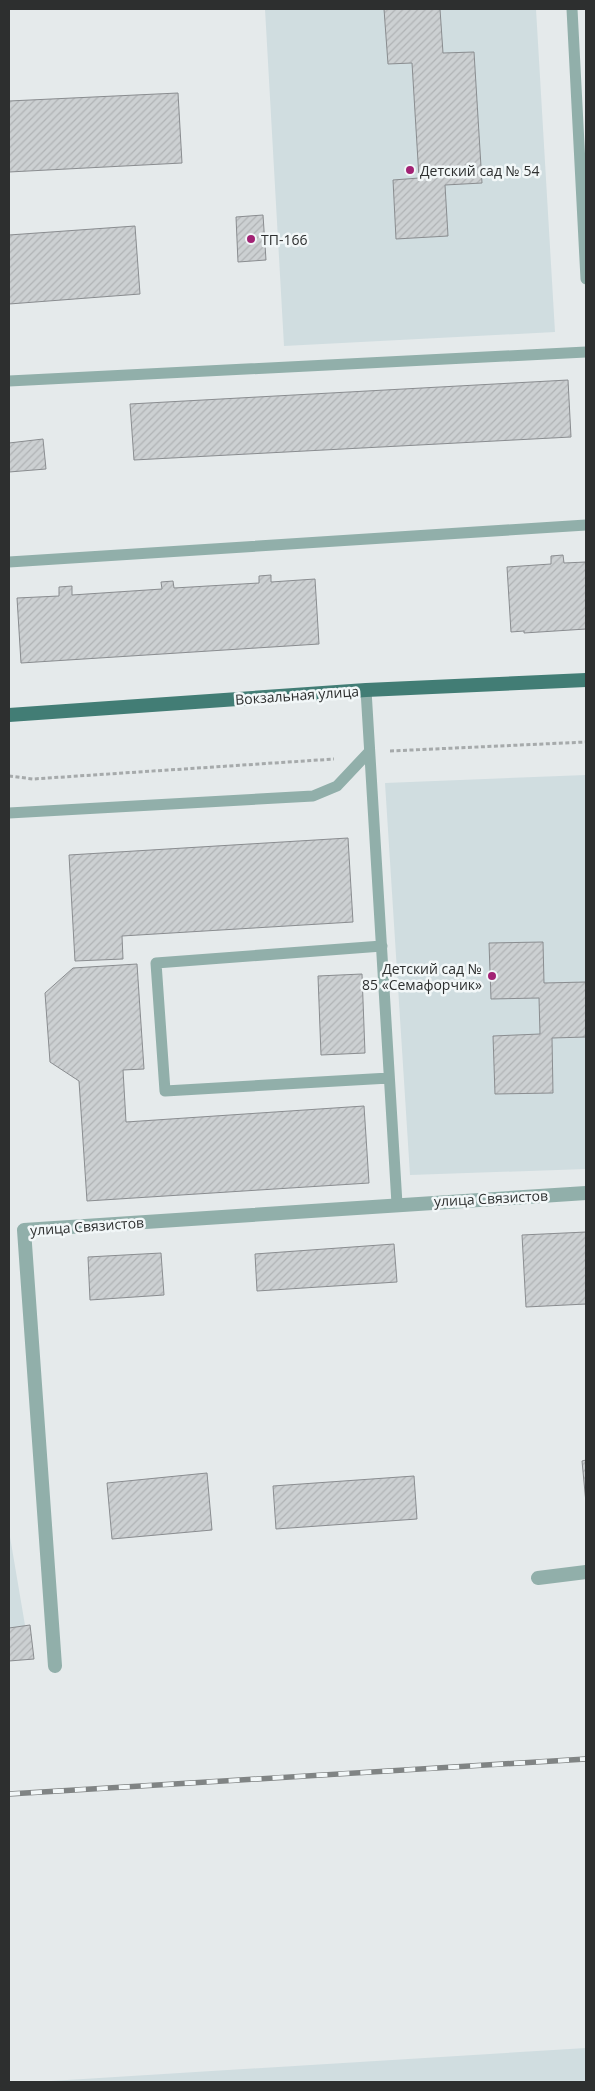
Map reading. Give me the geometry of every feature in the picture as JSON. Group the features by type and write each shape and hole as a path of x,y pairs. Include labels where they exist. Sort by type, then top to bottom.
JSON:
{"main road":[{"name":"Вокзальная улица","path":"9,715 366,690 586,680"}],"street":[{"name":"улица Связистов","path":"56,1666 24,1230 586,1193"},
{"path":"538,1578 586,1572"}],"lane":[{"path":"572,9 581,77 586,279"},
{"path":"9,381 586,352"},
{"path":"9,562 586,525"},
{"path":"366,690 397,1204"},
{"path":"9,813 313,796 337,786 370,752"},
{"path":"382,946 156,963 165,1091 389,1078"}],"path":[{"path":"9,776 34,779 336,759 370,752 586,742"}],"shaded area":[{"name":"Детский сад № 54","path":"265,9 536,9 555,332 284,346"},
{"name":"Детский сад № 85 «Семафорчик»","path":"586,775 586,1169 410,1175 385,783"},
{"path":"9,1531 26,1631 9,1632"},
{"path":"586,2048 586,2082 35,2082"}],"building":[{"path":"384,9 440,9 443,53 474,52 482,183 445,185 448,236 396,239 393,180 419,178 412,63 388,64"},
{"path":"178,93 182,163 9,172 9,101"},
{"name":"ТП-166","path":"263,215 266,260 238,262 236,217"},
{"path":"135,226 140,294 9,304 9,235"},
{"path":"568,380 571,437 134,460 130,404"},
{"path":"43,439 46,469 9,472 9,443"},
{"path":"563,555 564,563 586,562 586,629 524,633 524,631 511,632 507,567 551,564 551,556"},
{"path":"271,575 271,582 315,579 319,644 21,663 17,598 59,596 59,587 72,586 72,595 162,589 161,582 173,581 174,588 259,583 259,576"},
{"path":"348,838 353,922 122,936 123,959 75,961 69,855"},
{"path":"543,942 544,983 586,982 586,1037 552,1038 553,1093 495,1094 493,1036 540,1034 539,998 491,999 489,943"},
{"path":"137,964 144,1069 123,1070 126,1122 364,1106 369,1183 87,1201 79,1081 50,1062 45,993 73,968"},
{"path":"362,974 365,1053 321,1055 318,976"},
{"path":"586,1232 586,1304 526,1307 522,1235"},
{"path":"394,1244 397,1282 257,1291 255,1254"},
{"path":"161,1253 164,1295 90,1300 88,1257"},
{"path":"586,1460 586,1503 582,1461"},
{"path":"207,1473 212,1530 112,1539 107,1483"},
{"path":"414,1476 417,1519 276,1529 273,1486"},
{"path":"30,1625 34,1659 9,1661 9,1628"}],"railway":[{"path":"9,1794 586,1759"}],"place":[{"name":"Детский сад № 54","path":"410,170"},
{"name":"ТП-166","path":"251,239"},
{"name":"Детский сад № 85 «Семафорчик»","path":"492,976"}]}
